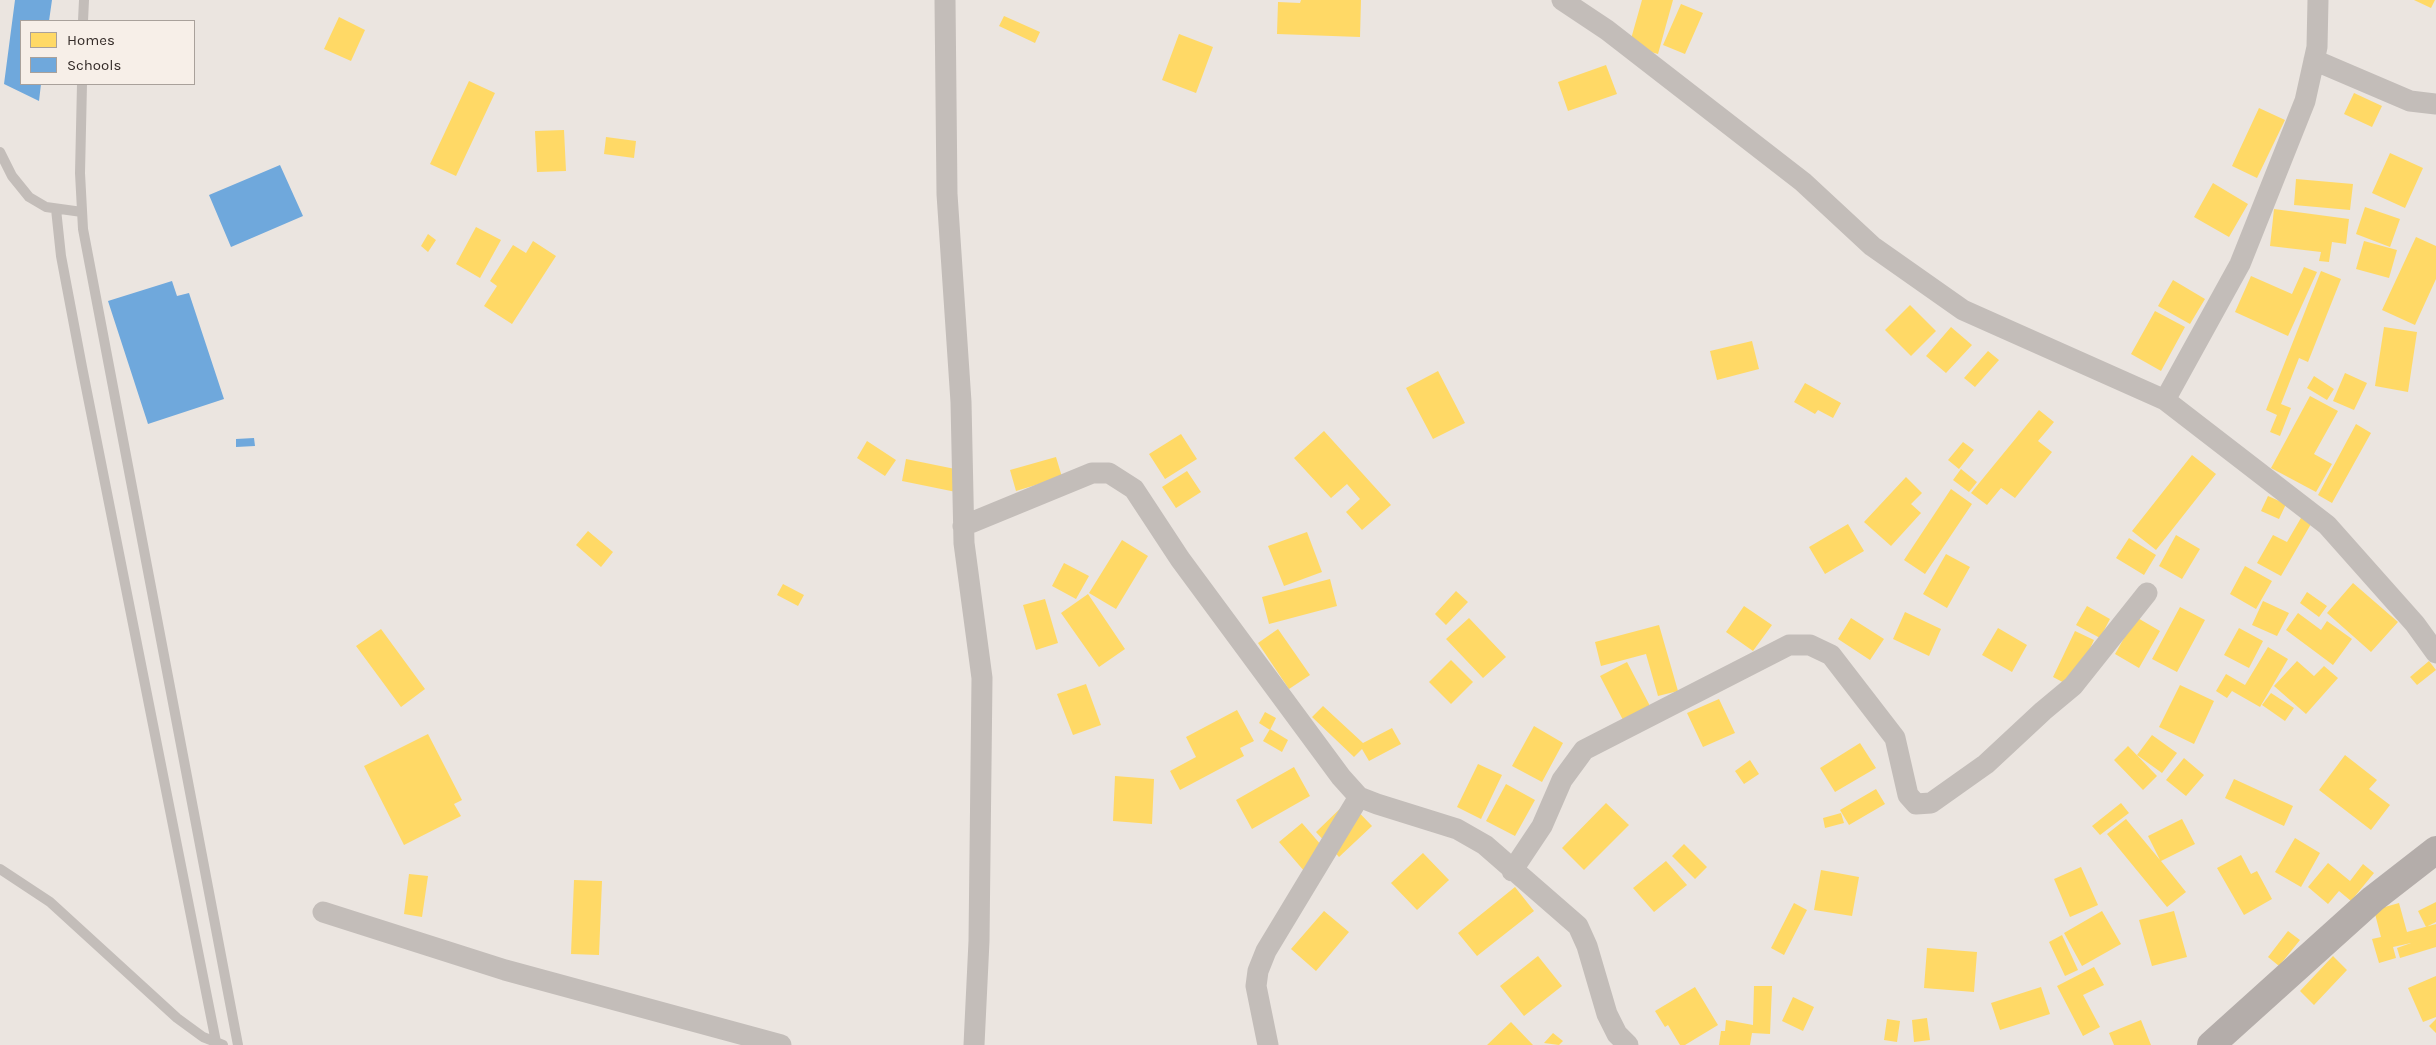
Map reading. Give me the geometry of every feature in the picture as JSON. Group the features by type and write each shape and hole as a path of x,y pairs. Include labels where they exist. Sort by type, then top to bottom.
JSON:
{"street":[{"path":"945,0 947,194 961,402 963,526 982,678 979,941 974,1045"},
{"path":"1562,0 1607,30 1803,182 1872,246 1963,310 2165,400 2328,524 2415,624 2436,653"},
{"path":"2165,400 2240,264 2305,101 2317,47 2318,0"},
{"path":"2314,60 2410,101 2436,104"},
{"path":"963,526 1092,473 1109,473 1134,489 1180,558 1336,769 1359,797 1457,829 1485,845 1512,871 1578,926 1587,946 1607,1014 1617,1034 1628,1045"},
{"path":"1512,871 1542,826 1562,780 1584,750 1789,645 1810,644 1831,655 1895,738 1908,795 1916,804 1931,803 1986,764 2043,711 2074,686 2147,593"},
{"path":"1268,1045 1256,986 1258,971 1266,951 1359,797"},
{"path":"2211,1045 2373,898 2436,850"},
{"path":"323,912 505,970 781,1045"}],"lane":[{"path":"83,20 84,0"},
{"path":"82,85 80,173 82,212 90,272 238,1045"},
{"path":"0,152 12,176 29,197 46,208 82,212"},
{"path":"56,209 62,256 82,367 219,1044"},
{"path":"0,869 50,902 177,1018 203,1037 219,1044"}],"building: Homes":[{"path":"1301,0 1361,0 1360,37 1277,34 1278,2 1300,3"},
{"path":"1642,0 1673,0 1658,54 1629,46"},
{"path":"2414,0 2435,0 2431,8"},
{"path":"1681,4 1703,13 1685,54 1663,45"},
{"path":"1004,16 1040,32 1035,43 999,26"},
{"path":"339,17 365,30 351,61 324,49"},
{"path":"1179,34 1213,47 1196,93 1162,80"},
{"path":"1606,65 1617,94 1568,111 1558,82"},
{"path":"469,81 495,93 456,176 430,164"},
{"path":"2354,93 2382,106 2372,127 2344,114"},
{"path":"2259,108 2285,120 2257,178 2232,166"},
{"path":"564,130 566,171 537,172 535,131"},
{"path":"606,137 636,141 634,158 604,154"},
{"path":"2390,153 2423,168 2405,208 2372,193"},
{"path":"2296,179 2353,184 2350,210 2294,205"},
{"path":"2213,183 2248,204 2229,237 2194,217"},
{"path":"2365,207 2400,219 2390,247 2356,234"},
{"path":"2274,209 2349,219 2346,244 2332,242 2329,262 2319,261 2321,252 2270,246"},
{"path":"476,227 501,240 480,278 456,264"},
{"path":"428,234 436,240 428,252 421,246"},
{"path":"2416,237 2436,246 2436,279 2415,325 2382,310"},
{"path":"533,241 556,256 512,324 484,306 497,286 490,281 513,245 526,253"},
{"path":"2364,241 2397,250 2389,278 2356,269"},
{"path":"2304,267 2317,272 2288,336 2235,312 2251,276 2292,294"},
{"path":"2321,271 2341,279 2308,362 2299,358 2281,404 2291,408 2280,436 2270,432 2277,415 2266,410"},
{"path":"2173,280 2205,299 2190,324 2158,306"},
{"path":"1910,305 1936,331 1911,356 1885,330"},
{"path":"2155,311 2185,327 2161,371 2131,354"},
{"path":"1951,327 1972,345 1946,373 1926,356"},
{"path":"2384,327 2417,332 2408,392 2375,386"},
{"path":"1752,341 1759,369 1717,380 1710,351"},
{"path":"1988,351 1999,360 1975,387 1964,378"},
{"path":"1438,371 1465,423 1433,439 1406,388"},
{"path":"2345,373 2367,383 2354,410 2333,401"},
{"path":"2314,376 2334,389 2327,400 2307,388"},
{"path":"1805,383 1841,403 1833,418 1818,410 1815,414 1794,402"},
{"path":"2310,396 2338,411 2314,454 2332,464 2316,492 2271,468"},
{"path":"2039,410 2054,422 2038,441 2052,452 2015,498 2001,488 1987,505 1971,493"},
{"path":"2356,424 2371,433 2332,503 2318,495"},
{"path":"1324,431 1391,505 1362,530 1346,512 1360,499 1347,484 1331,498 1294,458"},
{"path":"1181,434 1197,459 1165,479 1149,454"},
{"path":"867,441 896,460 885,476 857,458"},
{"path":"1963,442 1974,450 1959,469 1948,460"},
{"path":"2192,455 2216,474 2156,550 2132,531"},
{"path":"1056,457 1062,477 1016,491 1010,470"},
{"path":"906,459 960,470 956,492 902,481"},
{"path":"1961,469 1977,482 1969,492 1953,480"},
{"path":"1187,471 1201,492 1176,508 1162,487"},
{"path":"1906,477 1922,493 1911,504 1921,513 1891,546 1864,522"},
{"path":"1951,489 1972,504 1925,574 1904,560"},
{"path":"2268,496 2286,504 2279,519 2261,511"},
{"path":"2305,511 2315,517 2281,576 2257,563 2273,535 2287,542"},
{"path":"1848,524 1864,551 1825,574 1809,547"},
{"path":"588,531 613,552 601,567 576,545"},
{"path":"1307,532 1322,572 1284,586 1268,546"},
{"path":"2176,535 2200,549 2182,579 2159,566"},
{"path":"2129,538 2156,555 2144,575 2116,558"},
{"path":"1122,540 1148,556 1116,609 1089,593"},
{"path":"1946,554 1970,567 1947,608 1923,594"},
{"path":"1064,563 1089,576 1076,599 1052,586"},
{"path":"2245,566 2272,581 2256,609 2230,594"},
{"path":"1330,579 1337,606 1269,624 1262,597"},
{"path":"2353,583 2398,622 2371,652 2327,613"},
{"path":"783,584 804,595 798,606 777,595"},
{"path":"1456,591 1468,602 1446,625 1435,614"},
{"path":"2307,592 2327,606 2319,617 2300,603"},
{"path":"1088,594 1125,649 1099,667 1061,613"},
{"path":"1045,599 1058,643 1036,650 1023,605"},
{"path":"2263,601 2289,613 2277,636 2252,625"},
{"path":"1744,606 1772,625 1753,651 1726,632"},
{"path":"2087,606 2110,619 2100,638 2076,625"},
{"path":"2180,607 2205,620 2177,672 2152,659"},
{"path":"1905,612 1941,629 1929,656 1893,639"},
{"path":"2298,613 2321,630 2327,621 2352,639 2333,665 2286,630"},
{"path":"2136,617 2160,631 2139,668 2115,654"},
{"path":"1469,618 1506,657 1483,678 1446,639"},
{"path":"1851,618 1884,639 1870,660 1838,639"},
{"path":"1659,625 1678,691 1658,696 1646,654 1601,666 1595,642"},
{"path":"1998,628 2027,645 2012,672 1982,655"},
{"path":"2239,628 2263,641 2249,668 2224,655"},
{"path":"381,629 425,689 401,707 356,646"},
{"path":"1278,629 1310,675 1289,689 1258,643"},
{"path":"2075,631 2094,640 2072,687 2053,677"},
{"path":"2268,647 2288,659 2260,707 2232,691 2227,698 2216,691 2226,674 2245,685"},
{"path":"1451,660 1473,682 1451,704 1429,682"},
{"path":"2297,661 2314,676 2324,666 2338,678 2306,714 2274,686"},
{"path":"2429,661 2436,670 2417,685 2410,677"},
{"path":"1627,662 1650,706 1623,720 1600,676"},
{"path":"1086,684 1101,725 1073,735 1057,694"},
{"path":"2180,685 2214,701 2194,744 2159,727"},
{"path":"2271,693 2294,708 2285,721 2262,705"},
{"path":"1719,699 1735,733 1703,747 1687,713"},
{"path":"1323,706 1363,743 1392,728 1401,744 1369,761 1362,749 1354,757 1312,717"},
{"path":"1237,710 1254,741 1240,748 1244,756 1180,790 1170,771 1196,757 1186,737"},
{"path":"1265,712 1276,718 1270,730 1259,723"},
{"path":"1534,726 1563,743 1542,782 1512,766"},
{"path":"1270,729 1288,740 1282,752 1263,741"},
{"path":"428,734 462,800 454,804 461,816 404,845 364,766"},
{"path":"2152,735 2177,753 2162,773 2137,755"},
{"path":"1860,743 1876,768 1835,792 1820,768"},
{"path":"2128,746 2157,776 2143,790 2114,760"},
{"path":"2345,755 2377,780 2369,789 2390,805 2371,830 2319,790"},
{"path":"2184,758 2204,775 2186,796 2166,780"},
{"path":"1750,760 1759,774 1744,784 1735,771"},
{"path":"1478,764 1502,775 1481,819 1457,807"},
{"path":"1294,767 1310,796 1252,829 1236,800"},
{"path":"1115,776 1154,779 1152,824 1113,821"},
{"path":"2234,779 2293,806 2284,826 2225,798"},
{"path":"1506,784 1535,800 1515,836 1486,821"},
{"path":"1876,789 1885,804 1849,825 1840,810"},
{"path":"1348,801 1372,826 1339,857 1316,832"},
{"path":"1606,803 1629,825 1584,870 1562,848"},
{"path":"2121,803 2129,813 2100,835 2092,826"},
{"path":"1841,813 1844,823 1825,828 1823,818"},
{"path":"2126,819 2160,860 2148,836 2182,819 2195,844 2161,861 2186,892 2167,907 2107,834"},
{"path":"1302,823 1328,853 1305,872 1279,842"},
{"path":"2295,838 2320,853 2301,887 2275,872"},
{"path":"1684,844 1707,867 1695,879 1672,856"},
{"path":"1423,853 1449,880 1417,910 1391,883"},
{"path":"2241,855 2251,874 2257,871 2272,899 2244,915 2217,868"},
{"path":"1666,861 1687,885 1654,912 1633,888"},
{"path":"2328,863 2350,881 2363,864 2374,873 2351,901 2339,891 2328,904 2308,887"},
{"path":"2081,867 2098,905 2070,917 2054,879"},
{"path":"1821,870 1859,877 1852,916 1814,910"},
{"path":"409,874 428,876 422,917 404,914"},
{"path":"574,880 602,881 599,955 571,954"},
{"path":"1515,887 1534,911 1477,956 1458,933"},
{"path":"2436,902 2436,922 2426,927 2418,911"},
{"path":"1794,903 1807,910 1784,955 1771,948"},
{"path":"2399,903 2407,932 2436,924 2436,947 2400,958 2397,948 2411,943 2393,947 2396,958 2379,963 2372,939 2381,937 2374,910"},
{"path":"1324,911 1349,932 1316,971 1291,949"},
{"path":"2102,911 2121,944 2082,966 2064,933"},
{"path":"2174,911 2187,957 2152,966 2139,920"},
{"path":"2288,931 2300,940 2279,966 2268,957"},
{"path":"2062,935 2078,970 2065,976 2049,942"},
{"path":"1927,948 1977,952 1974,992 1924,988"},
{"path":"1538,956 1562,986 1524,1016 1500,986"},
{"path":"2333,956 2347,970 2314,1005 2300,991"},
{"path":"2094,967 2104,985 2083,995 2100,1027 2083,1036 2057,986"},
{"path":"2436,976 2436,1017 2423,1022 2408,988"},
{"path":"1754,986 1772,986 1770,1034 1752,1033 1750,1045 1719,1045 1721,1031 1725,1031 1726,1020 1753,1025"},
{"path":"1695,987 1718,1025 1685,1045 1680,1045 1668,1025 1665,1027 1655,1011"},
{"path":"2041,987 2050,1014 2000,1030 1991,1003"},
{"path":"1793,997 1814,1007 1803,1031 1782,1021"},
{"path":"1927,1018 1930,1040 1914,1042 1912,1020"},
{"path":"1887,1019 1900,1021 1897,1042 1884,1040"},
{"path":"2436,1019 2436,1033 2429,1026"},
{"path":"2141,1020 2151,1045 2114,1045 2109,1033"},
{"path":"1511,1022 1533,1045 1487,1045"},
{"path":"1553,1033 1563,1041 1559,1045 1544,1043"}],"building: Schools":[{"path":"15,0 52,0 49,20 20,20 20,85 41,85 39,101 4,84"},
{"path":"280,165 303,216 231,247 209,195"},
{"path":"172,281 177,296 189,293 224,399 148,424 108,301"},
{"path":"254,438 255,446 236,447 236,439"}]}
